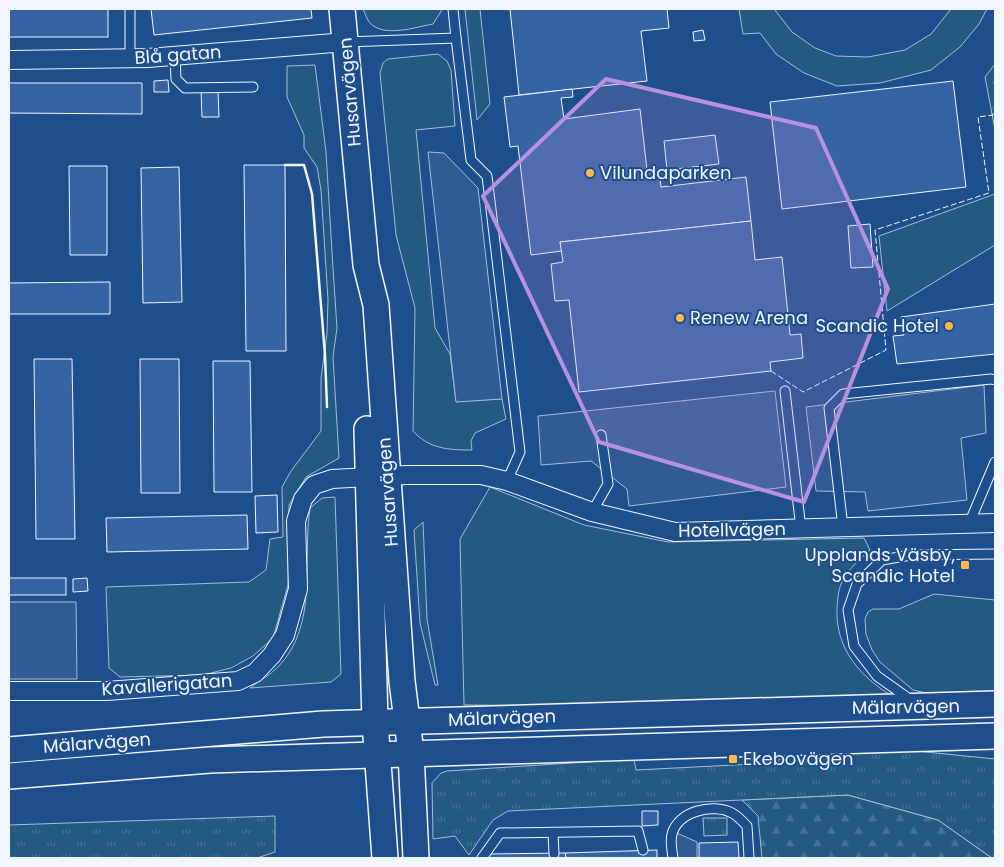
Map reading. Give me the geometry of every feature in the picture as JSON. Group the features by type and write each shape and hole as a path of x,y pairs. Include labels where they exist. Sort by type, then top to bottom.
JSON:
{"main road":[{"name":"Husarvägen","path":"342,9 366,265 376,305 378,477 375,722 377,754"},
{"name":"Husarvägen","path":"378,477 411,753"},
{"name":"Mälarvägen","path":"9,750 300,726 375,722 995,704"},
{"name":"Mälarvägen","path":"9,776 210,760 995,736"},
{"path":"411,753 416,858"},
{"path":"377,754 385,858"}],"street":[{"name":"Blå gatan","path":"9,60 175,56 346,42"},
{"name":"Hotellvägen","path":"378,477 482,475 507,480 592,512 675,532 995,523"},
{"name":"Kavallerigatan","path":"9,691 107,691 238,681 255,673 272,655 285,635 298,589 296,520 303,499 314,485 332,479 378,477"}],"lane":[{"path":"130,9 130,58"},
{"path":"453,9 471,160 487,176 520,452 507,480"},
{"path":"346,42 456,38"},
{"path":"175,56 176,79 185,88 252,87"},
{"path":"843,527 829,408 843,394 995,380"},
{"path":"784,391 801,529"},
{"path":"592,512 608,484 601,435"},
{"path":"969,525 995,462"},
{"path":"918,706 878,676 854,646 848,610 857,584 882,560 911,555 995,554"},
{"path":"673,858 672,835 678,823 687,814 720,809 732,813 747,826 749,858"},
{"path":"482,858 500,833 638,831 643,850"},
{"path":"553,833 554,854"}],"highlighted area":[{"path":"606,79 816,128 888,289 804,502 599,442 483,196"}],"green space":[{"path":"363,9 442,10 433,24 392,31 383,30 370,23"},
{"path":"465,9 480,9 490,104 477,120"},
{"path":"739,9 777,9 775,10 792,32 815,48 836,56 868,57 905,50 931,34 951,9 987,9 979,24 960,47 931,70 880,83 837,86 804,73 776,54 760,33 743,34"},
{"path":"438,54 447,61 451,70 455,126 416,130 435,328 450,354 456,401 502,399 506,419 475,433 471,441 472,450 447,449 433,445 426,442 413,431 415,308 396,235 380,73 383,63 388,59"},
{"path":"995,64 995,130 985,77"},
{"path":"315,65 326,152 337,328 333,357 339,458 306,477 289,505 288,585 273,638 253,656 231,668 203,675 120,677 109,668 106,587 249,582 266,570 270,539 283,537 282,487 291,471 321,431 321,378 327,333 328,300 321,190 317,167 304,148 304,135 287,97 287,66"},
{"path":"995,194 995,245 887,311 879,236"},
{"path":"490,487 584,525 668,542 864,538 870,550 846,574 839,589 837,608 840,637 852,661 861,671 871,681 894,697 806,701 730,699 588,706 464,705 460,539"},
{"path":"335,497 341,674 331,682 250,688 278,667 291,650 299,632 304,612 310,508 322,498"},
{"path":"423,522 427,619 438,685 435,685 420,623 414,530"},
{"path":"934,594 995,600 995,693 939,696 913,690 880,662 872,650 866,634 865,619 868,612 873,609 899,609"},
{"path":"906,750 995,759 995,858 992,858 938,820 848,795 508,811 493,820 469,855 455,836 433,839 432,783 441,773 447,771 634,759 636,770 773,763 790,754"},
{"path":"848,795 938,820 992,858 762,858 758,816 742,800"},
{"path":"275,816 275,852 257,858 9,858 9,825"},
{"path":"703,818 727,818 727,835 704,836"}],"shaded area":[{"path":"428,152 444,153 478,188 502,399 456,402"},
{"path":"984,385 986,433 961,438 967,500 868,511 865,492 816,491 806,407"},
{"path":"775,391 786,487 629,506 627,489 591,461 541,465 538,416"},
{"path":"9,602 76,602 77,679 9,679"},
{"path":"670,830 697,842 697,858 671,858"}],"building":[{"path":"9,9 108,9 108,37 9,37"},
{"path":"151,9 311,9 312,18 154,35"},
{"path":"510,9 667,9 669,28 641,31 647,81 519,95"},
{"path":"703,30 705,40 694,41 693,32"},
{"path":"168,80 169,92 154,92 154,81"},
{"path":"953,81 966,187 782,209 770,102"},
{"path":"9,83 142,83 142,114 9,113"},
{"name":"Vilundaparken","path":"572,89 573,97 561,98 564,119 640,109 647,170 659,169 661,187 746,177 751,221 560,242 562,251 531,255 518,146 510,147 504,97"},
{"path":"201,91 218,91 219,117 202,117"},
{"path":"715,135 719,164 667,170 664,141"},
{"path":"244,165 285,165 286,351 246,351"},
{"path":"69,166 107,166 107,255 70,255"},
{"path":"179,167 182,302 143,303 141,168"},
{"name":"Renew Arena","path":"751,221 755,260 782,257 790,335 801,334 803,358 770,362 771,371 579,392 569,300 555,301 551,264 563,262 560,242"},
{"path":"870,224 873,267 851,268 848,226"},
{"path":"110,282 110,314 9,314 9,283"},
{"name":"Scandic Hotel","path":"995,304 995,354 897,364 893,336 904,335 901,317"},
{"path":"34,359 72,359 75,539 36,539"},
{"path":"140,359 179,359 180,493 141,493"},
{"path":"213,361 250,361 252,492 214,492"},
{"path":"277,495 278,532 256,533 255,496"},
{"path":"247,515 248,549 107,552 106,518"},
{"path":"9,578 66,578 66,595 9,595"},
{"path":"87,578 88,591 73,592 73,579"},
{"path":"642,811 658,811 658,825 642,826"},
{"path":"738,842 739,858 699,858 699,843"},
{"path":"657,850 657,858 566,858 565,853"},
{"path":"565,853 566,858 489,858 489,854"}],"fence":[{"path":"771,371 803,392 886,350 875,230 989,193 978,117 993,115 995,109"}],"wall":[{"path":"285,165 304,165 312,194 325,355 327,407"}],"place":[{"name":"Vilundaparken","path":"590,173"},
{"name":"Renew Arena","path":"680,318"},
{"name":"Scandic Hotel","path":"949,326"},
{"name":"Upplands Väsby, Scandic Hotel","path":"965,565"},
{"name":"Ekebovägen","path":"733,759"}]}
